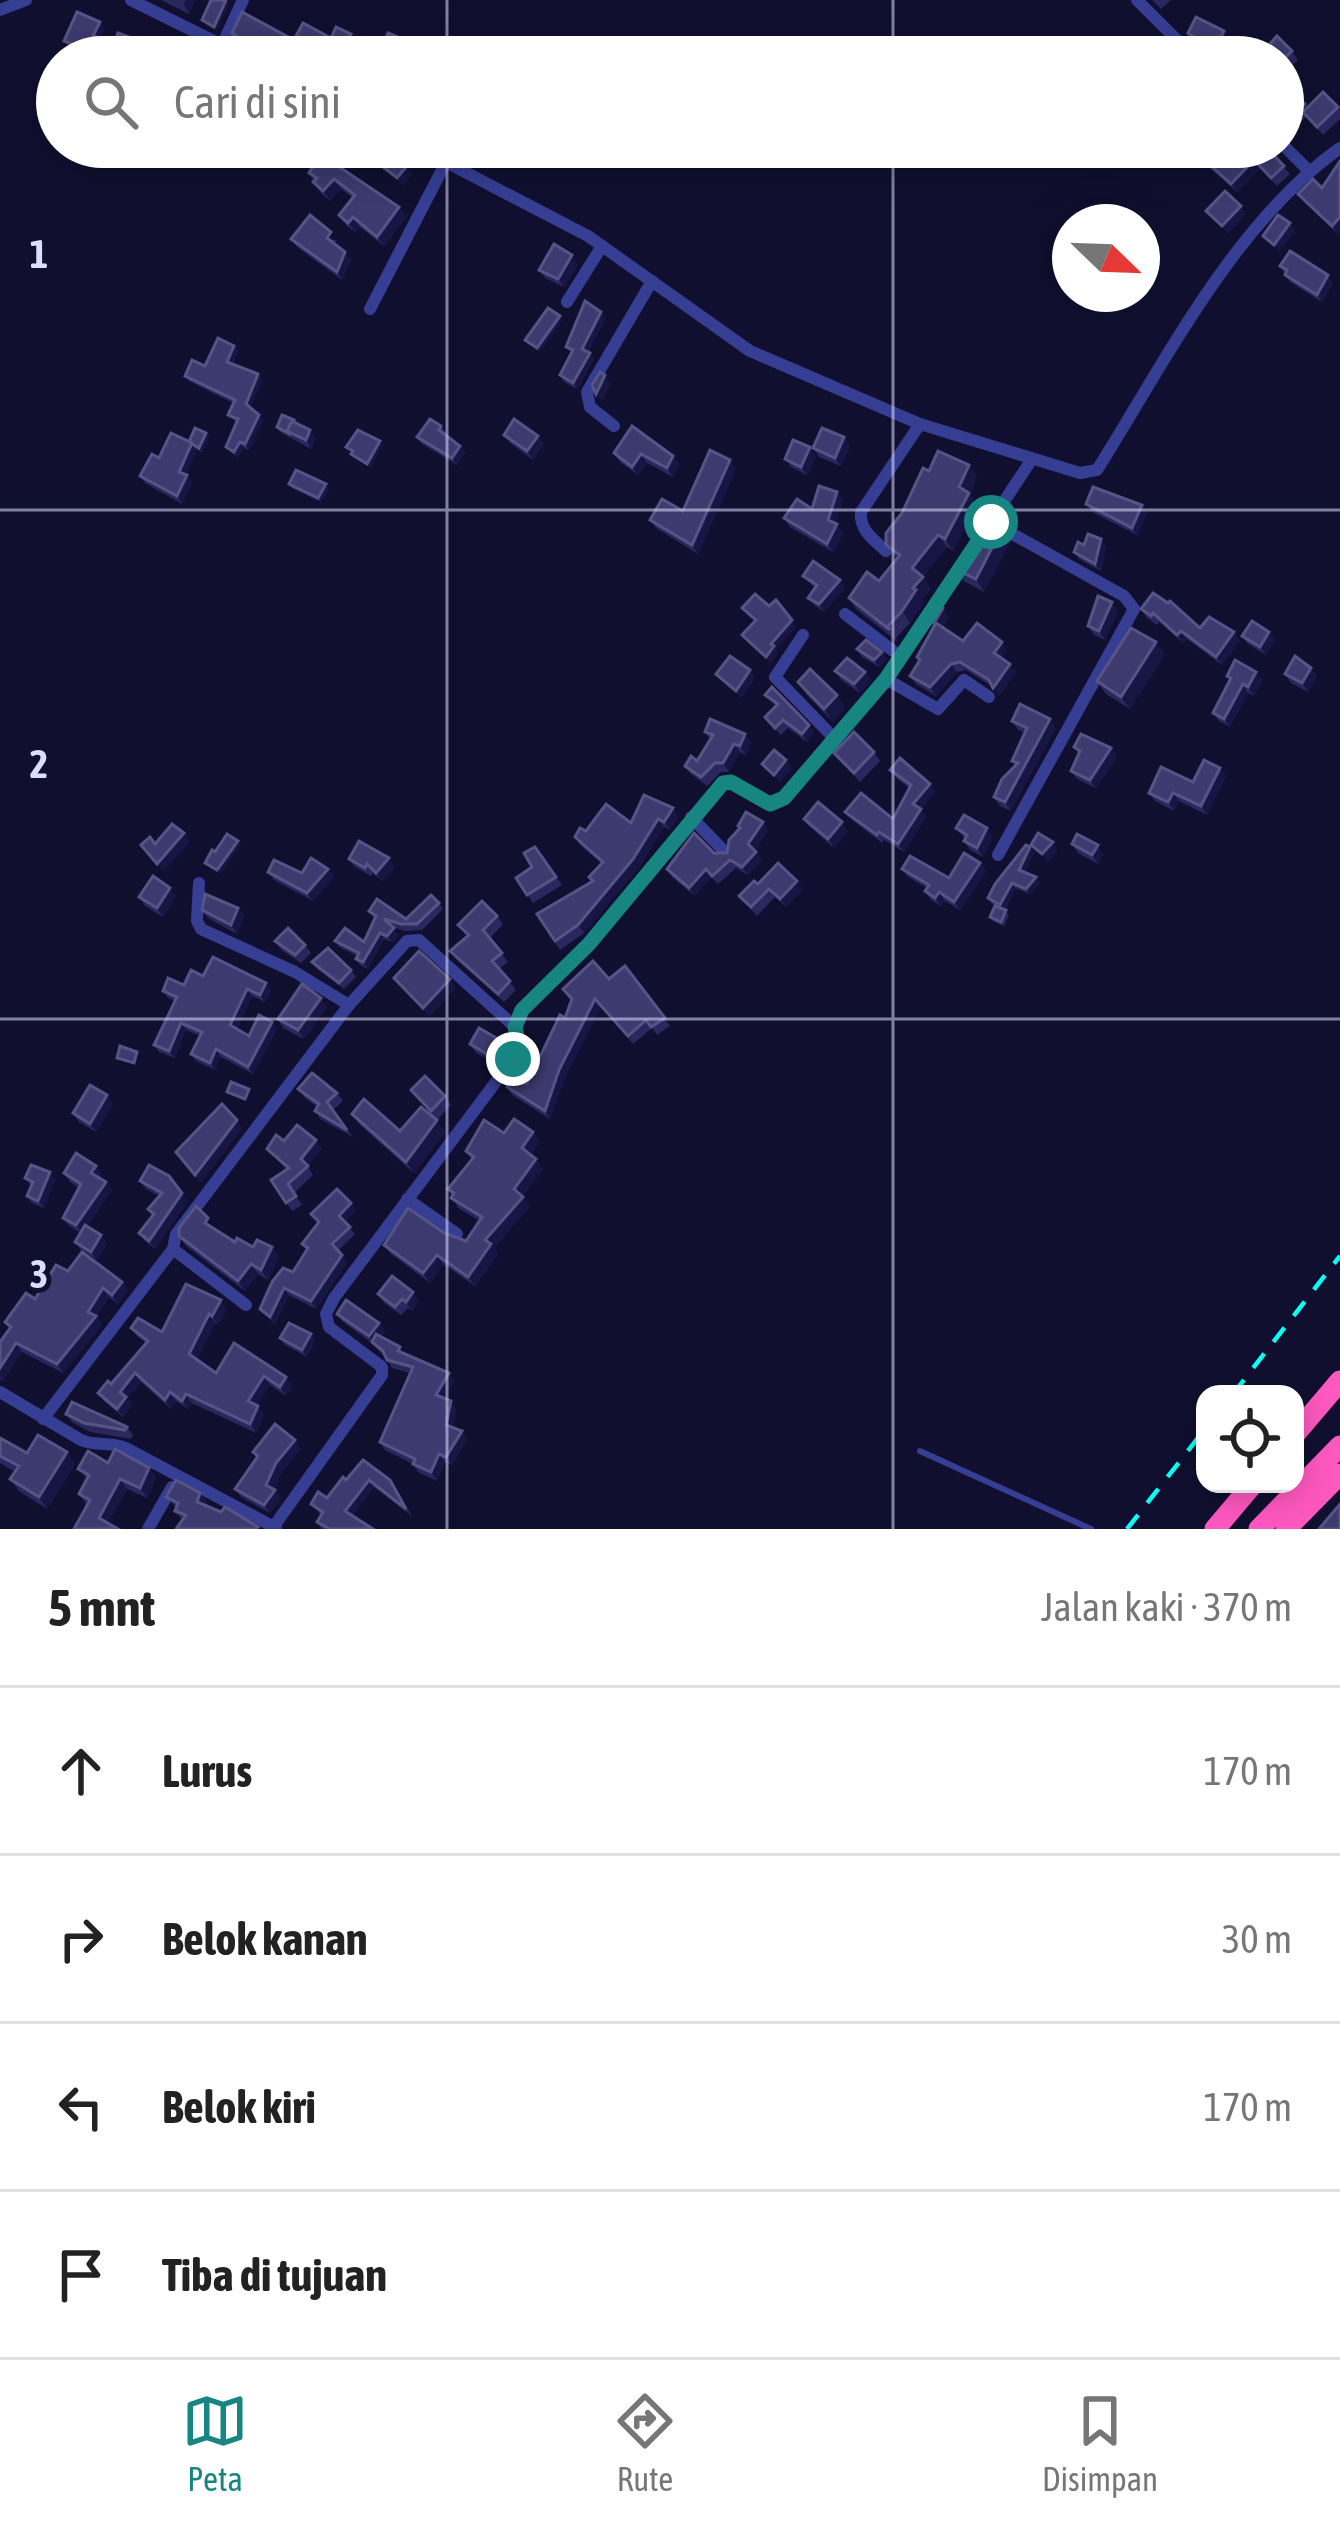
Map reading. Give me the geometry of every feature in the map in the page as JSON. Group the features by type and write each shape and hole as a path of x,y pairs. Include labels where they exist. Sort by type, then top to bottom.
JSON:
{"highway":[{"path":"1304,1423 1340,1381"},
{"path":"1304,1469 1340,1427"},
{"path":"1256,1529 1340,1446"},
{"path":"1286,1529 1340,1474"},
{"path":"1215,1529 1245,1493"},
{"path":"1256,1529 1284,1493"}],"street":[{"path":"131,0 204,36"},
{"path":"226,36 243,0"},
{"path":"1137,0 1173,36"},
{"path":"0,10 24,1"},
{"path":"457,168 602,246 750,351 920,424 1080,473 1097,470 1230,262 1308,170 1340,148"},
{"path":"1304,166 1308,170"},
{"path":"370,309 443,168"},
{"path":"567,302 602,246"},
{"path":"614,426 590,407 587,392 652,280"},
{"path":"886,551 865,531 861,512 920,424"},
{"path":"515,1027 527,1004 589,944 691,817 727,781 776,804 836,739 886,679 1032,459"},
{"path":"991,522 1124,596 1134,609 998,855"},
{"path":"844,614 901,657"},
{"path":"803,635 775,677 836,739"},
{"path":"886,679 938,710 964,680 989,697"},
{"path":"691,817 725,853"},
{"path":"199,884 197,921 201,929 295,972 349,1005"},
{"path":"0,1392 43,1419 93,1445 113,1443 274,1528 379,1384 382,1367 334,1333 326,1314 513,1059 518,1043 515,1027 419,940 407,941 349,1005 43,1419"},
{"path":"407,1199 458,1234"},
{"path":"173,1249 246,1305"},
{"path":"148,1529 179,1476"}],"lane":[{"path":"920,1451 1090,1529"}],"building":[{"path":"211,0 226,0 214,27 202,20"},
{"path":"77,12 100,22 93,36 66,36"},
{"path":"242,12 287,36 236,36 232,33"},
{"path":"1196,17 1224,31 1222,36 1188,33"},
{"path":"303,23 327,36 296,36"},
{"path":"336,27 349,36 332,36"},
{"path":"1323,92 1338,107 1317,127 1304,111"},
{"path":"1340,161 1340,217 1332,226 1298,194 1313,179 1322,188"},
{"path":"312,168 341,168 399,207 377,237 353,217 348,223 339,215 355,195 334,179 323,191 309,173"},
{"path":"384,168 405,168 397,178"},
{"path":"1213,168 1246,168 1231,184"},
{"path":"1262,168 1282,168 1271,178"},
{"path":"1225,191 1241,206 1222,226 1206,211"},
{"path":"310,215 345,252 337,272 291,239"},
{"path":"1278,215 1290,223 1274,245 1263,236"},
{"path":"554,244 572,255 558,279 539,270"},
{"path":"1290,251 1328,275 1317,295 1285,275 1287,270 1280,266"},
{"path":"585,301 601,312 582,349 590,353 573,383 560,375 573,350 566,347"},
{"path":"548,308 560,316 537,348 525,340"},
{"path":"218,338 234,346 227,362 258,374 246,404 259,415 245,444 240,442 234,452 226,447 238,419 228,415 235,400 185,376 192,360 205,366"},
{"path":"600,372 605,375 596,394 592,385"},
{"path":"282,415 294,420 288,433 277,427"},
{"path":"430,419 460,446 452,458 417,437"},
{"path":"514,419 538,436 527,451 504,435"},
{"path":"292,421 310,430 306,440 287,431"},
{"path":"632,426 673,456 667,468 641,454 632,467 614,453"},
{"path":"195,428 206,433 199,448 189,442"},
{"path":"822,428 844,437 835,458 813,448"},
{"path":"358,430 380,441 367,464 346,447"},
{"path":"171,433 192,443 179,472 187,475 177,496 140,476 152,454 159,458"},
{"path":"793,440 810,447 801,467 785,459"},
{"path":"710,450 730,460 692,545 650,520 662,499 683,511"},
{"path":"938,451 969,465 959,487 969,493 945,539 938,535 912,568 923,577 888,626 890,630 849,598 867,572 879,581 900,555 886,545 886,533"},
{"path":"296,470 326,484 318,498 289,484"},
{"path":"819,486 837,492 828,520 837,524 827,544 784,518 797,499 812,509"},
{"path":"1093,487 1142,505 1132,528 1086,504"},
{"path":"985,523 1000,532 976,579 955,569"},
{"path":"1088,534 1101,539 1095,564 1074,552"},
{"path":"813,561 840,580 819,604 808,598 817,585 803,576"},
{"path":"1153,593 1170,601 1200,628 1209,617 1234,632 1216,657 1141,609"},
{"path":"755,594 769,606 776,600 792,620 766,657 742,635 756,620 742,608"},
{"path":"1098,596 1112,602 1099,631 1088,626"},
{"path":"937,604 943,608 934,623 927,619"},
{"path":"1252,621 1269,632 1260,647 1242,636"},
{"path":"936,623 963,641 977,623 1002,642 994,653 1010,664 993,688 989,680 960,662 951,664 930,687 910,676"},
{"path":"1131,628 1156,642 1121,697 1097,681"},
{"path":"866,640 882,652 874,660 857,649"},
{"path":"730,656 750,670 736,691 716,674"},
{"path":"1295,656 1311,668 1302,683 1285,674"},
{"path":"847,658 865,672 854,684 835,671"},
{"path":"1235,660 1256,672 1248,687 1243,684 1224,719 1213,713"},
{"path":"810,669 837,695 824,709 798,682"},
{"path":"772,687 809,725 802,734 783,720 775,728 765,717 778,704 765,695"},
{"path":"1020,704 1050,719 1005,802 994,797 1002,779 1018,763 1012,761 1027,728 1012,721"},
{"path":"710,719 745,734 723,763 715,763 701,777 685,766 691,756 697,761 713,735 705,732"},
{"path":"854,732 874,752 854,773 834,753"},
{"path":"1081,734 1111,748 1090,780 1071,771"},
{"path":"774,750 786,760 774,775 762,764"},
{"path":"900,758 930,784 913,804 921,809 898,844 845,812 861,793 893,819 911,785 890,770"},
{"path":"1204,760 1220,768 1201,806 1173,793 1168,802 1149,793 1161,767 1193,782"},
{"path":"644,795 673,808 664,822 658,819 633,859 578,925 555,941 537,914 593,881 589,877 603,862 575,837 580,828 586,831 606,804 631,823"},
{"path":"818,802 842,822 828,839 804,819"},
{"path":"746,812 763,822 748,844 756,852 742,867 730,860 712,876 706,869 689,888 667,869 694,833 714,853 727,853 729,840"},
{"path":"964,815 987,828 977,848 964,841 967,835 956,828"},
{"path":"172,824 184,833 157,864 141,845 150,837 155,844"},
{"path":"1038,833 1053,842 1042,854 1031,845"},
{"path":"227,834 238,841 217,870 205,863"},
{"path":"1077,834 1098,845 1092,855 1072,844"},
{"path":"359,841 389,858 376,873 367,864 365,868 349,859"},
{"path":"1026,845 1030,847 1019,870 1036,877 1026,889 1012,883 1000,905 988,898"},
{"path":"535,847 556,877 527,895 516,878 532,867 524,853"},
{"path":"964,853 980,863 954,902 939,892 935,898 925,891 929,885 902,869 910,856 949,878"},
{"path":"311,858 328,869 307,893 268,872 274,860 302,873"},
{"path":"778,863 797,881 780,899 769,889 751,907 739,896"},
{"path":"153,876 170,888 157,908 139,897"},
{"path":"205,894 238,908 231,925 202,910"},
{"path":"431,895 439,903 417,924 384,919 394,928 387,936 380,933 363,962 356,959 359,953 335,941 345,928 364,942 376,916 369,911 377,899 406,919"},
{"path":"482,901 497,916 483,930 502,953 492,961 510,981 498,994 450,951 469,935 458,925"},
{"path":"995,906 1006,910 1001,922 990,917"},
{"path":"288,928 305,945 295,955 275,941"},
{"path":"328,948 351,970 339,983 312,962"},
{"path":"419,951 450,979 423,1008 394,978"},
{"path":"213,957 266,983 260,995 247,989 230,1025 249,1036 259,1015 272,1022 248,1067 216,1049 210,1063 191,1054 202,1032 181,1023 169,1051 154,1045 177,997 163,991 168,978 184,985 191,970 203,976"},
{"path":"593,961 609,979 625,966 665,1018 651,1027 646,1020 628,1036 595,999 559,1070 545,1111 507,1087 512,1077 527,1084 560,1015 565,1018 572,999 563,989"},
{"path":"302,984 321,998 298,1030 278,1019"},
{"path":"479,1028 500,1040 490,1056 470,1044"},
{"path":"120,1046 137,1052 134,1063 117,1058"},
{"path":"312,1073 337,1093 327,1102 347,1130 315,1111 319,1104 298,1089"},
{"path":"425,1076 445,1096 431,1111 411,1090"},
{"path":"231,1082 249,1089 245,1099 227,1092"},
{"path":"90,1085 107,1095 90,1124 73,1113"},
{"path":"364,1099 400,1131 421,1107 437,1120 406,1162 352,1114"},
{"path":"222,1104 237,1120 195,1175 176,1152"},
{"path":"514,1119 533,1132 522,1148 536,1159 514,1189 523,1197 485,1240 491,1244 468,1277 437,1255 423,1273 384,1245 408,1208 444,1233 466,1241 482,1217 451,1198 454,1193 448,1189 474,1157 466,1151 484,1120 504,1133"},
{"path":"297,1125 316,1140 301,1159 308,1166 288,1184 296,1196 286,1203 271,1180 289,1168 267,1149 276,1135 284,1141"},
{"path":"76,1153 96,1166 91,1173 106,1182 76,1225 63,1218 81,1184 64,1173"},
{"path":"31,1165 50,1172 38,1201 27,1196 33,1182 25,1178"},
{"path":"149,1165 169,1176 182,1193 149,1241 139,1233 154,1214 148,1209 162,1193 140,1181"},
{"path":"337,1189 351,1203 339,1216 350,1227 332,1244 342,1255 311,1301 284,1288 270,1317 260,1309 272,1282 283,1268 293,1272 308,1248 302,1244 319,1222 311,1214"},
{"path":"196,1206 208,1218 205,1223 235,1242 237,1238 253,1247 257,1240 272,1247 261,1270 251,1264 238,1281 179,1236 179,1228"},
{"path":"85,1225 101,1235 91,1252 75,1242"},
{"path":"82,1252 122,1282 112,1295 103,1288 88,1312 96,1316 57,1364 16,1343 0,1368 0,1342 11,1327 5,1322 26,1293 35,1299 56,1265 68,1271"},
{"path":"392,1276 413,1292 395,1307 378,1294"},
{"path":"186,1284 221,1300 189,1354 216,1373 234,1343 286,1377 280,1387 264,1376 248,1401 258,1406 250,1424 186,1394 182,1401 170,1392 165,1400 135,1373 120,1392 126,1397 117,1409 98,1393 148,1341 131,1328 138,1318 162,1332"},
{"path":"346,1300 379,1323 369,1336 337,1314"},
{"path":"289,1323 311,1334 302,1350 280,1338"},
{"path":"376,1334 400,1347 398,1351 449,1373 436,1395 451,1401 446,1425 462,1431 446,1457 439,1454 431,1472 380,1442 413,1367 387,1360 372,1342"},
{"path":"72,1402 127,1427 84,1423 66,1414"},
{"path":"275,1424 295,1440 276,1463 266,1485 275,1490 264,1505 235,1489 258,1456 253,1452"},
{"path":"38,1435 67,1452 39,1497 10,1479 19,1466 0,1456 0,1438 27,1453"},
{"path":"115,1449 149,1468 140,1488 120,1479 99,1518 118,1529 74,1529 90,1500 79,1494 89,1475 78,1469 88,1451 108,1463"},
{"path":"363,1460 390,1480 406,1509 369,1480 345,1511 373,1529 330,1529 317,1522 323,1512 311,1504 318,1492 327,1498"},
{"path":"176,1480 200,1493 197,1502 221,1512 225,1507 258,1527 176,1529 186,1515 175,1511 178,1503 166,1497"},
{"path":"1340,1504 1340,1529 1319,1529"}],"railway":[{"path":"1240,1385 1340,1256"},
{"path":"1127,1529 1196,1441"}],"route":[{"path":"513,1059 518,1043 515,1027 522,1010 589,944 723,783 731,782 770,804 784,798 886,679 991,522"}]}
